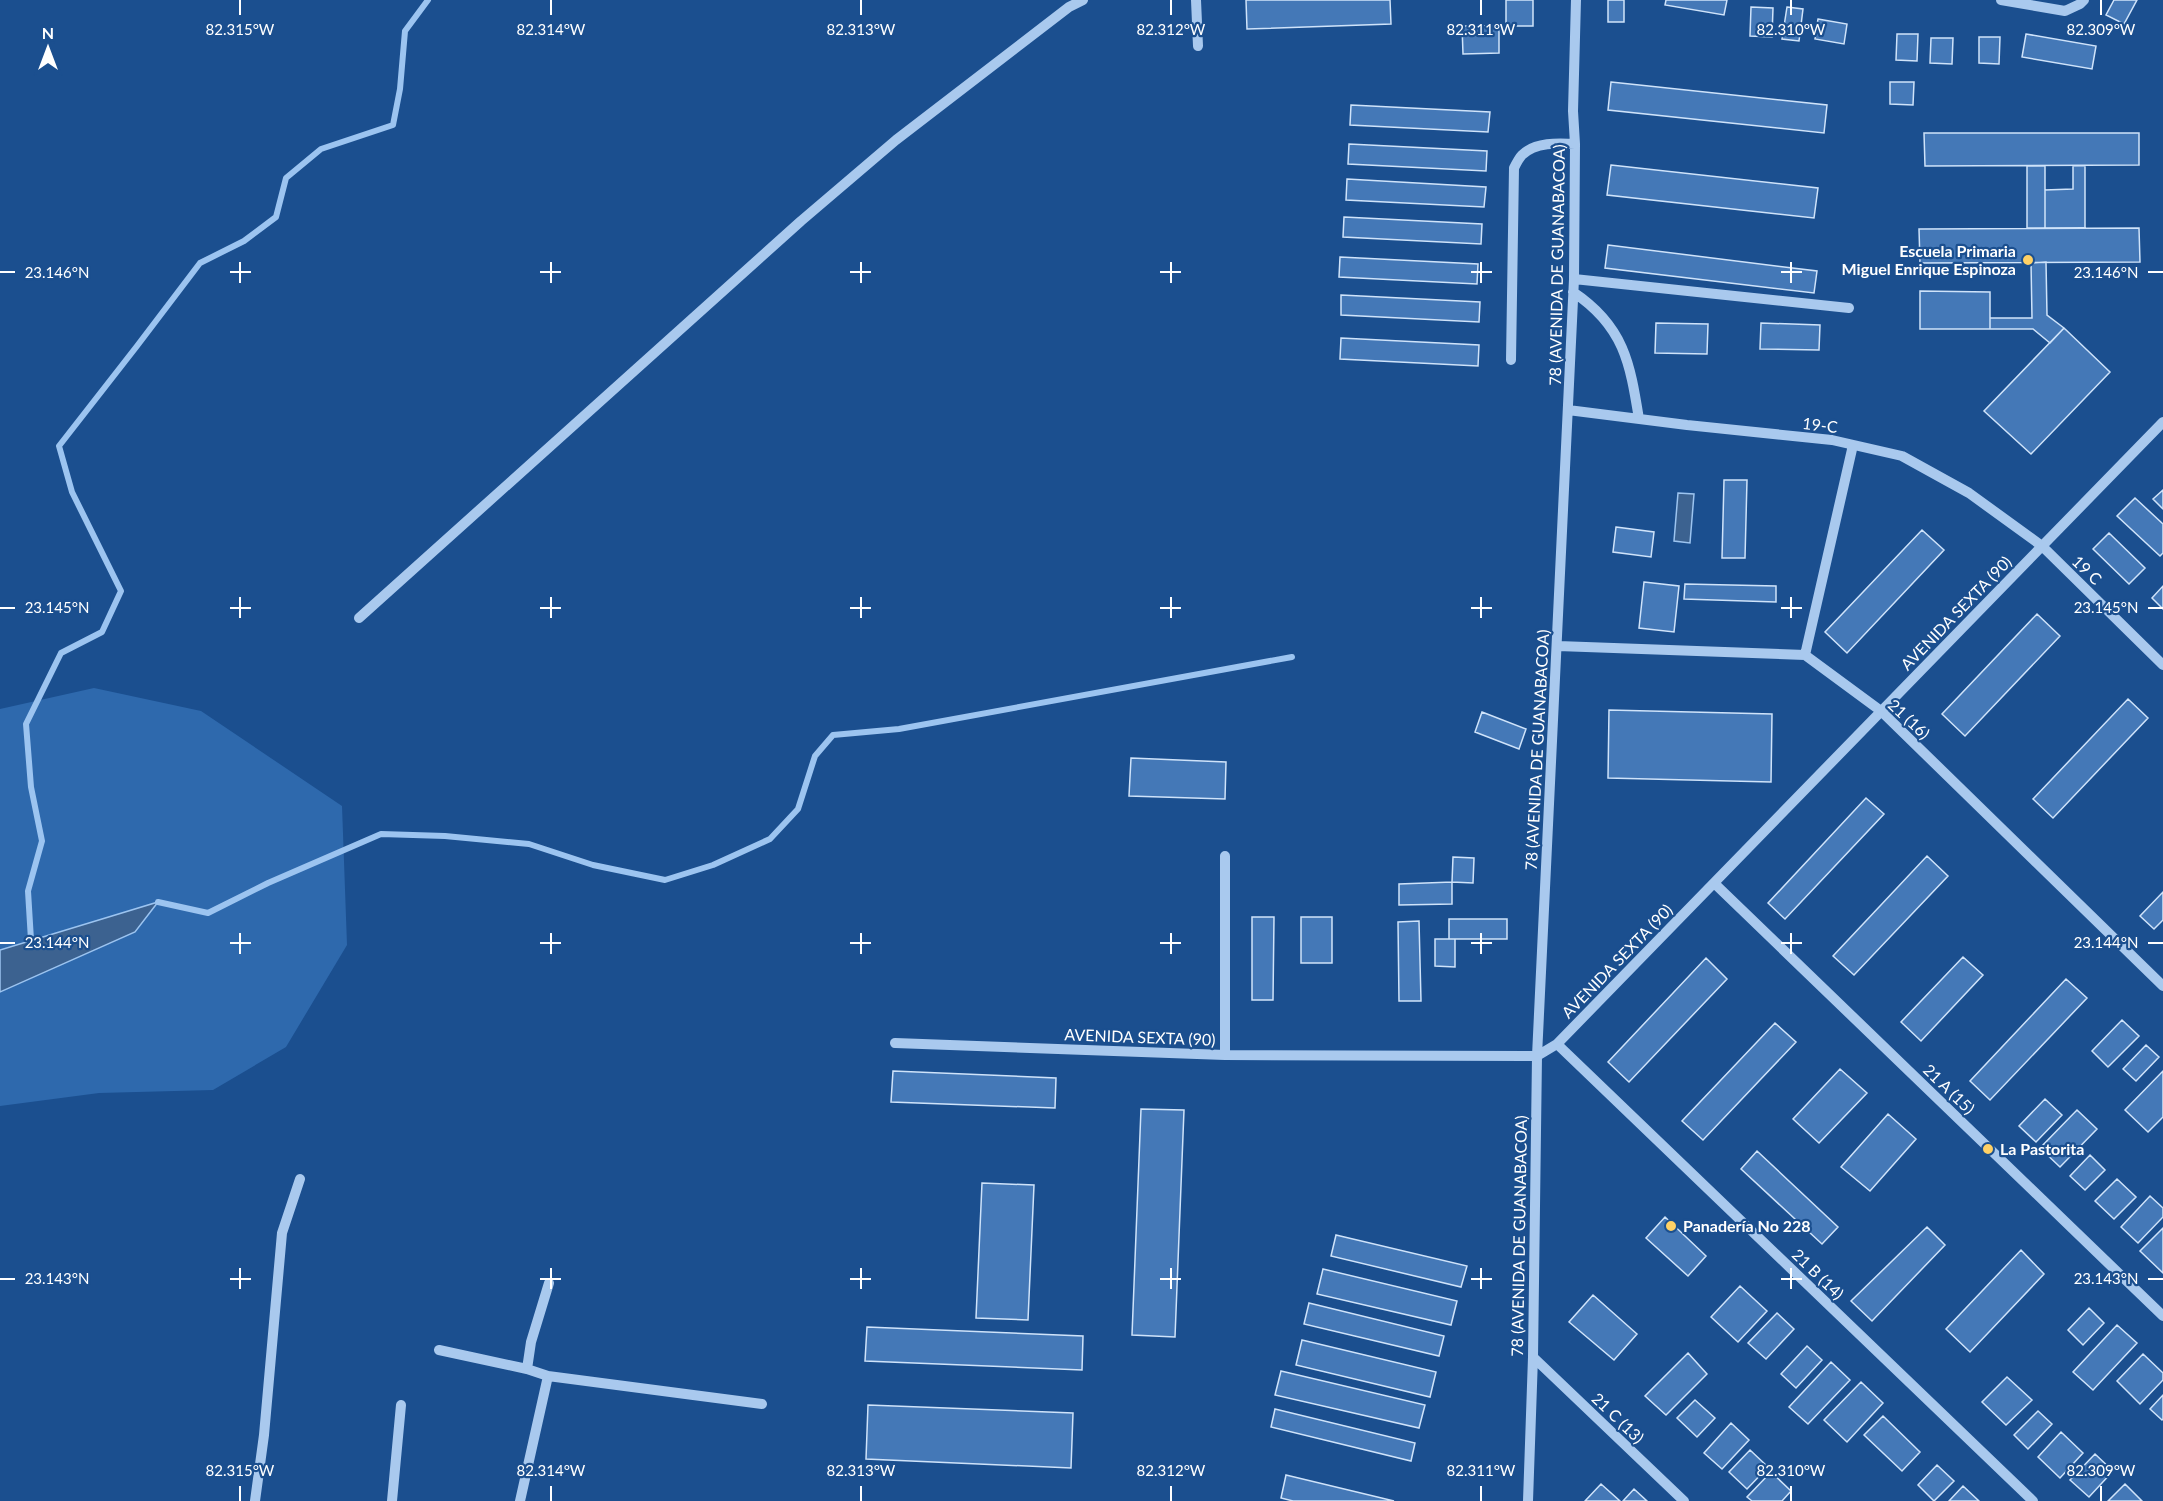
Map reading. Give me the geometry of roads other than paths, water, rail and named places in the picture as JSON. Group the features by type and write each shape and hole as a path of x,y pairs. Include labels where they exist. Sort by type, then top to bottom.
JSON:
{"street":[{"path":"359,618 801,221 870,162 1070,7 1083,0"},
{"path":"1196,0 1198,46"},
{"name":"78 (AVENIDA DE GUANABACOA)","path":"1528,1501 1533,1357 1537,1056 1574,292 1576,0"},
{"path":"2001,0 2065,11 2082,2"},
{"path":"1511,360 1514,168 1522,155 1532,149 1551,143 1575,144"},
{"path":"1574,279 1849,308"},
{"path":"1574,292 1592,305 1622,346 1631,370 1639,419"},
{"name":"19-C","path":"1568,410 1832,440 1902,456 1969,493 2042,546"},
{"name":"AVENIDA SEXTA (90)","path":"895,1043 1224,1055 1537,1056 1557,1044 2163,422"},
{"path":"1558,646 1805,655 1853,445"},
{"name":"19 C","path":"2042,546 2163,665"},
{"name":"21 (16)","path":"1805,655 1881,711 2163,986"},
{"path":"1224,1055 1226,856"},
{"name":"21 A (15)","path":"1714,883 2163,1316"},
{"name":"21 B (14)","path":"1557,1044 2033,1501"},
{"path":"255,1501 265,1424 282,1233 300,1179"},
{"path":"527,1369 531,1342 549,1283"},
{"path":"439,1350 527,1369 548,1376 762,1404"},
{"name":"21 C (13)","path":"1533,1357 1684,1501"},
{"path":"520,1501 548,1376"},
{"path":"392,1501 401,1405"}],"waterway":[{"path":"31,940 28,891 42,841 31,787 26,724 61,653 102,632 121,591 72,492 59,446 200,263 244,241 276,217 286,178 321,149 393,125 400,89 405,31 428,0"},
{"path":"158,902 208,913 268,883 381,834 445,836 529,844 593,865 665,880 713,865 770,839 798,809 815,756 833,735 899,729 1292,657"}],"place":[{"name":"Escuela Primaria Miguel Enrique Espinoza","path":"2028,260"},
{"name":"La Pastorita","path":"1988,1149"},
{"name":"Panadería No 228","path":"1671,1226"}]}
